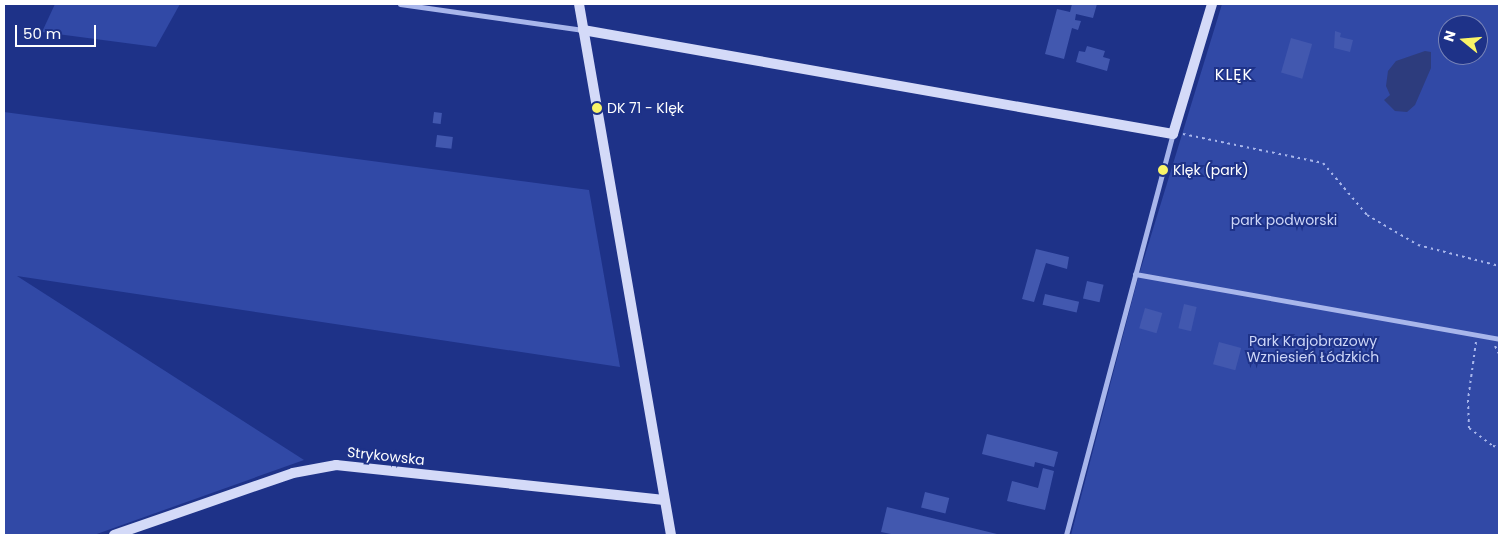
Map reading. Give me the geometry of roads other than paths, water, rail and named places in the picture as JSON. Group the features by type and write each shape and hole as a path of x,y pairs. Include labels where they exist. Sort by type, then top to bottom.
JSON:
{"street":[{"path":"400,4 583,30 1173,134"},
{"path":"579,4 671,535"},
{"path":"1066,535 1173,134 1212,4"},
{"path":"1135,274 1499,339"},
{"name":"Strykowska","path":"114,535 293,473 336,465 664,500"}],"place":[{"name":"DK 71 - Klęk","path":"597,108"},
{"name":"Klęk (park)","path":"1163,170"}],"district":[{"name":"KLĘK","path":"1234,75"}],"park label":[{"name":"park podworski","path":"1284,220"},
{"name":"Park Krajobrazowy Wzniesień Łódzkich","path":"1313,350"}]}
